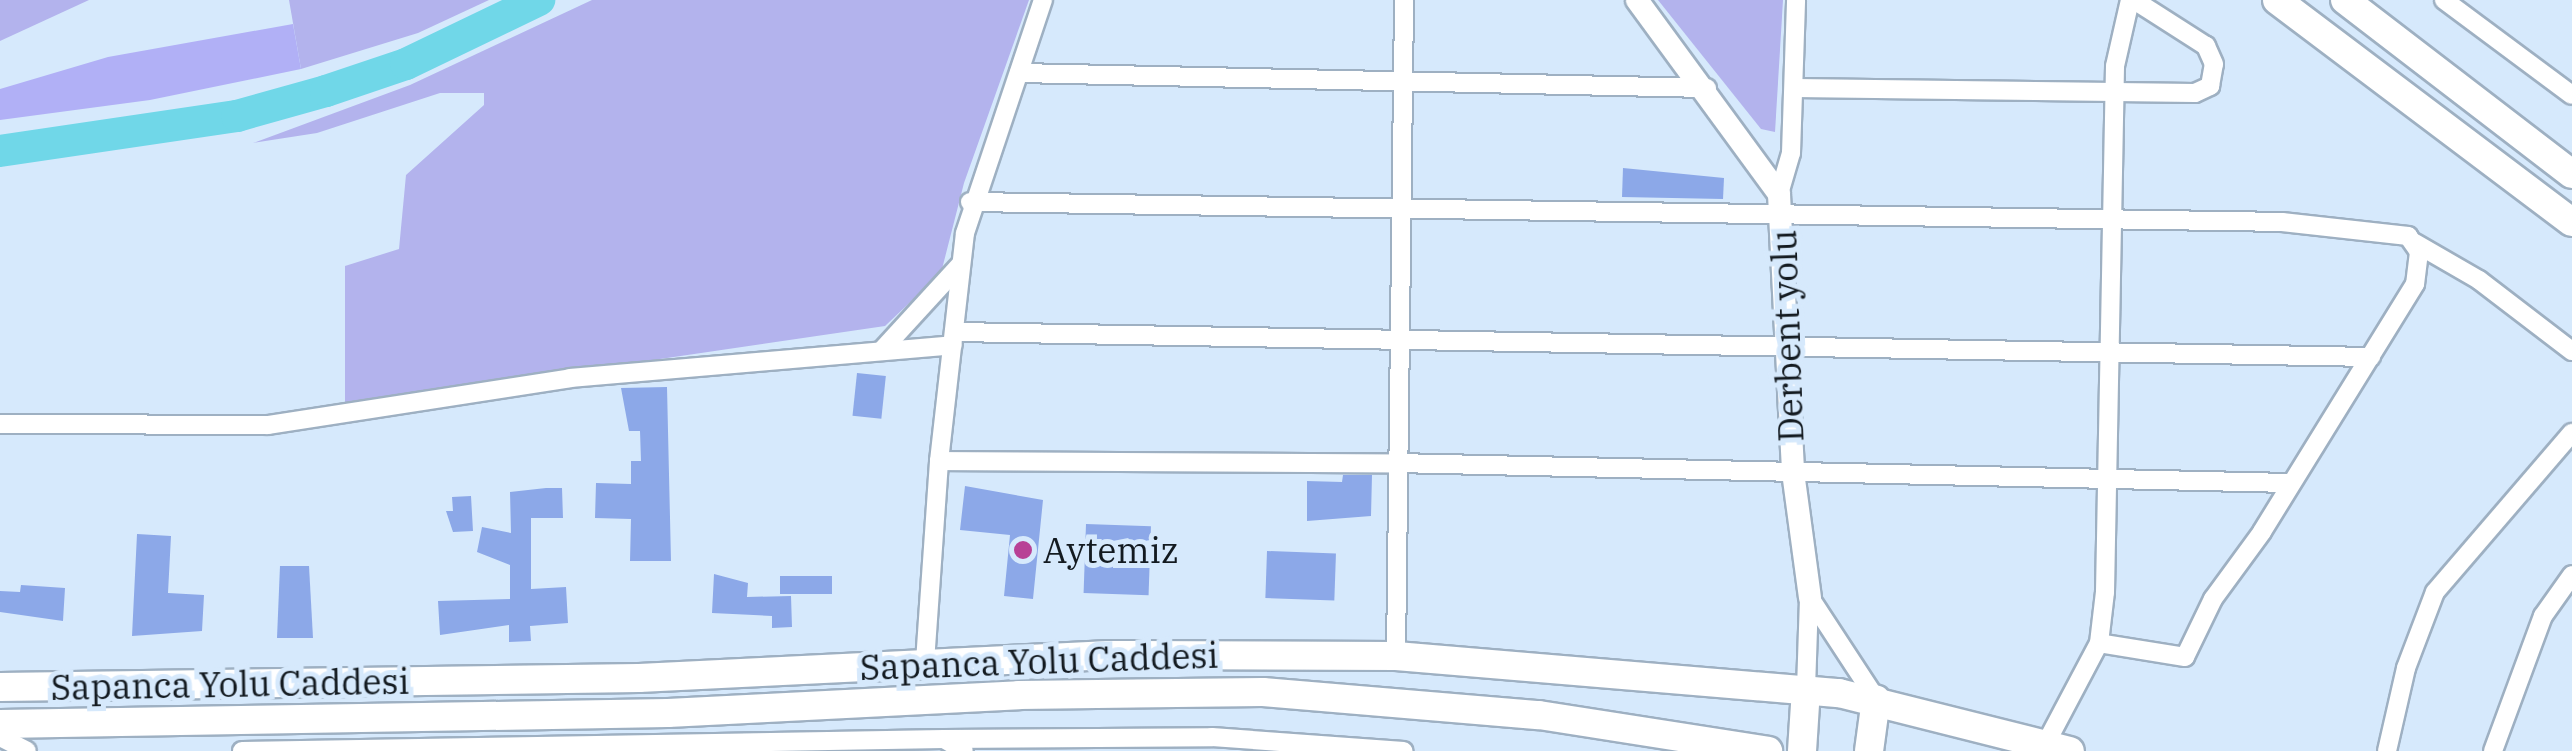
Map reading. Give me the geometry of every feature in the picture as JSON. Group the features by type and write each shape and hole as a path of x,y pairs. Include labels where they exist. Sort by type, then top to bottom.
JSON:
{"highway":[{"path":"2276,0 2572,222"},
{"path":"2345,0 2572,174"},
{"name":"Sapanca Yolu Caddesi","path":"0,688 639,678 925,662 1396,656 1806,689 1876,700 2058,748"},
{"path":"1802,751 1806,689"},
{"name":"Sapanca Yolu Caddesi","path":"0,724 648,713 1019,695 1263,692 1539,715 1768,751"},
{"path":"1869,751 1876,700"}],"main road":[{"name":"Derbent yolu","path":"1636,0 1707,88 1781,203 1793,472 1810,598"}],"street":[{"path":"925,662 938,461 959,266 970,202 1020,73 1043,0"},
{"path":"1396,656 1395,464 1404,0"},
{"path":"1781,203 1790,168 1796,0"},
{"path":"1795,88 2114,92 2195,93 2214,77 2211,55 2198,38 2132,0 2114,92 2106,478 2098,643 2058,748"},
{"path":"2444,0 2572,95"},
{"path":"1020,73 1402,77 1707,88"},
{"path":"970,202 1400,206 1781,203 2364,228 2416,243 2463,269 2572,351"},
{"path":"2098,643 2185,657 2212,599 2291,483 2415,284 2416,243"},
{"path":"882,350 959,266"},
{"path":"0,424 268,426 570,378 882,350 954,339 1398,336 2371,358"},
{"path":"2387,751 2406,668 2435,592 2572,433"},
{"path":"938,461 1395,464 2291,483"},
{"path":"2494,751 2542,616 2572,576"},
{"path":"1806,689 1810,598"},
{"path":"1810,598 1876,700"},
{"path":"0,737 27,751"},
{"path":"242,751 1212,737 1403,751"},
{"path":"944,740 964,751"}],"shaded area":[{"path":"0,0 89,0 0,41"},
{"path":"289,0 489,0 418,33 301,69"},
{"path":"592,0 1029,0 964,183 941,273 885,326 592,369 345,417 345,266 399,249 406,175 484,105 484,93 440,93 317,133 253,143 410,85"},
{"path":"1658,0 1783,0 1775,132 1761,129"},
{"path":"293,24 301,69 150,100 0,120 0,89 108,57"}],"building":[{"path":"1623,168 1724,178 1723,199 1622,197"},
{"path":"857,373 886,376 881,419 853,416"},
{"path":"667,387 671,561 630,561 631,519 595,518 596,483 631,484 631,461 641,461 640,431 629,431 621,388"},
{"path":"1343,475 1372,475 1371,516 1307,521 1307,481 1342,482"},
{"path":"965,486 1043,500 1033,599 1004,596 1010,535 960,530"},
{"path":"562,488 563,518 531,518 531,589 566,587 568,623 530,626 531,641 509,642 509,625 440,635 438,601 510,599 510,565 477,552 482,527 511,533 510,492"},
{"path":"471,496 473,531 453,532 446,511 453,511 452,497"},
{"path":"1086,524 1151,526 1149,595 1084,593"},
{"path":"137,534 171,536 168,593 204,595 202,631 132,636"},
{"path":"1267,551 1336,553 1334,600 1265,598"},
{"path":"280,566 309,566 313,638 277,638"},
{"path":"714,574 748,583 747,597 791,596 792,627 772,628 772,616 712,613"},
{"path":"780,576 832,576 832,594 780,594"},
{"path":"21,585 65,588 63,621 0,612 0,591 20,592"}],"waterway":[{"path":"0,151 237,116 406,64 539,0"}],"place":[{"name":"Aytemiz","path":"1023,550"}]}
